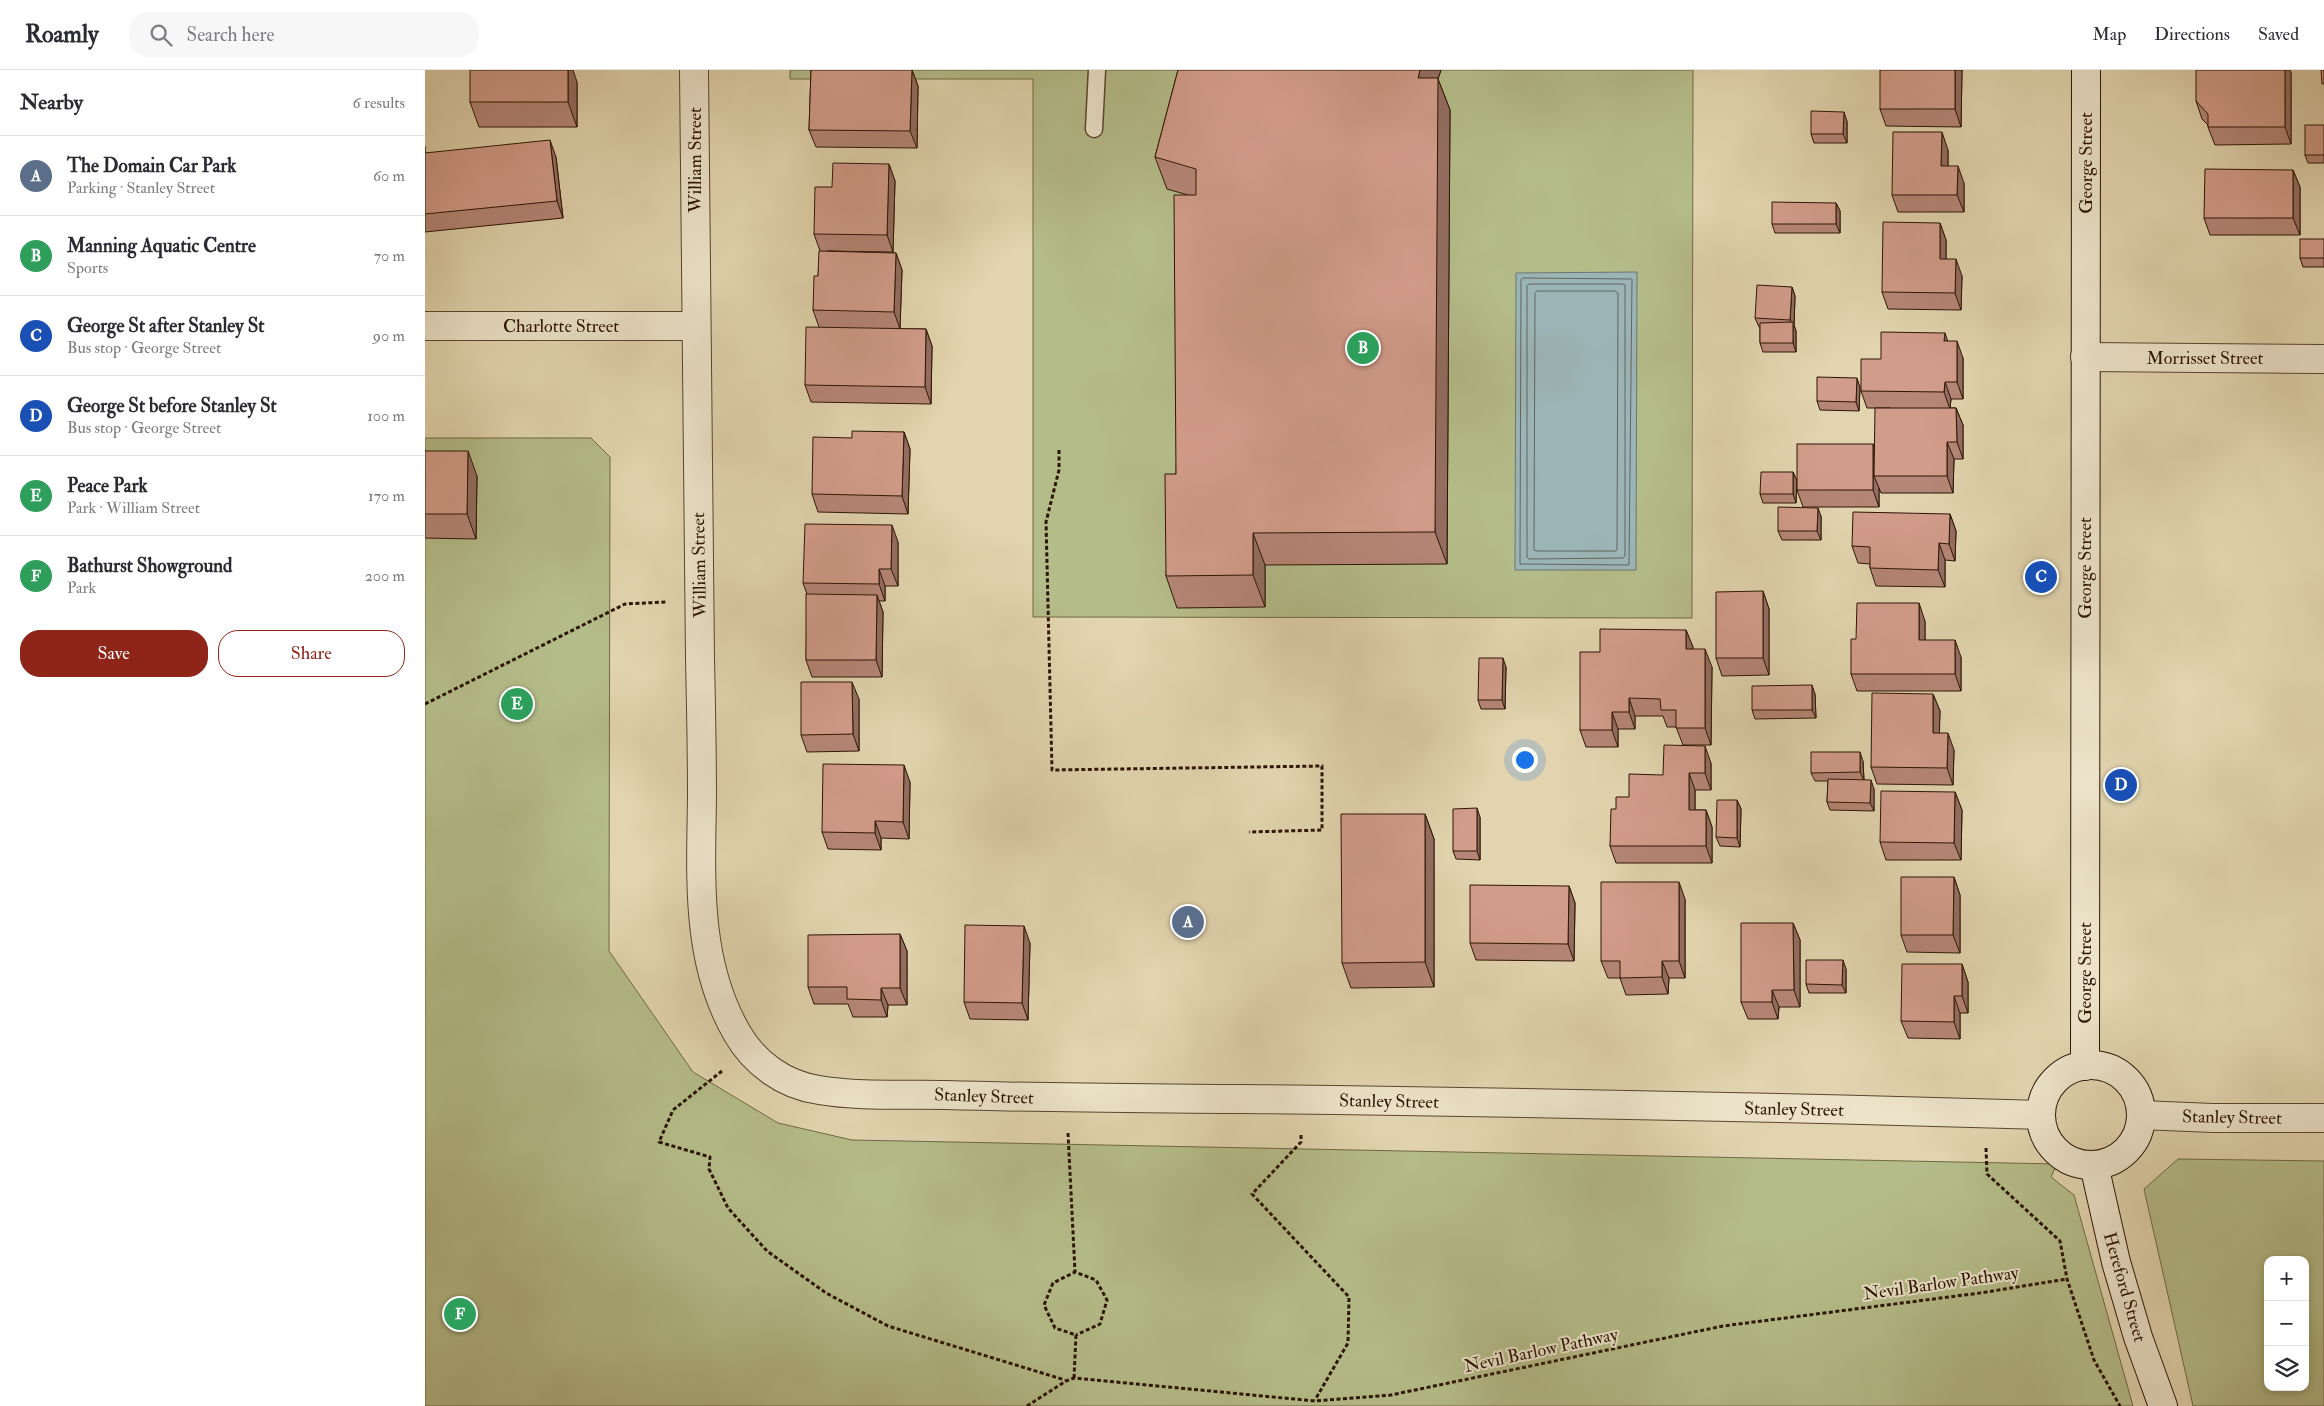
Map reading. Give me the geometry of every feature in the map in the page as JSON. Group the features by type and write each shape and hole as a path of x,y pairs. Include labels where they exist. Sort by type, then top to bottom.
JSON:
{"street":[{"name":"William Street","path":"694,70 701,883 704,929 711,969 719,998 738,1035 749,1051"},
{"name":"George Street","path":"2085,1066 2086,70"},
{"name":"Charlotte Street","path":"425,326 696,326"},
{"name":"Morrisset Street","path":"2085,357 2324,359"},
{"name":"Stanley Street","path":"749,1051 775,1074 788,1081 818,1090 1066,1099 1640,1105 2041,1115"},
{"path":"2085,1066 2101,1066 2117,1072 2130,1084 2138,1098 2141,1115 2139,1130 2133,1143 2122,1155 2109,1162 2094,1166 2077,1163 2063,1157 2051,1145 2043,1131 2041,1115 2043,1101 2049,1088 2059,1077 2071,1070 2085,1066"},
{"name":"Stanley Street","path":"2141,1115 2213,1118 2324,1118"},
{"name":"Hereford Street","path":"2094,1166 2116,1262 2137,1337 2163,1406"}],"lane":[{"path":"1094,129 1097,70"}],"path":[{"path":"1059,450 1059,470 1046,522 1052,770 1322,766 1321,830 1249,832"},
{"path":"425,704 625,604 700,601"},
{"path":"749,1051 673,1110 659,1142 709,1157 709,1169 728,1208 767,1251 826,1293 887,1326 1066,1381"},
{"path":"1066,1099 1075,1272"},
{"path":"1305,1100 1301,1142 1252,1194 1349,1297 1348,1343 1315,1401"},
{"path":"1985,1113 1987,1174 2060,1240 2067,1279 2094,1360 2120,1406"},
{"path":"1075,1272 1096,1280 1107,1300 1100,1324 1076,1335 1055,1328 1044,1305 1053,1282 1075,1272"},
{"name":"Nevil Barlow Pathway","path":"1027,1406 1066,1381 1074,1378 1315,1401 1391,1395 1723,1326 1980,1293 2067,1279"},
{"path":"1074,1378 1076,1335"}],"green space":[{"path":"790,70 1693,70 1692,618 1033,617 1033,79 790,79"},
{"path":"425,438 591,438 610,457 609,951 693,1072 778,1123 852,1140 2057,1164 2051,1177 2074,1195 2133,1406 425,1406"},
{"path":"2178,1159 2324,1161 2324,1406 2193,1406 2144,1189"}],"water":[{"path":"1637,272 1636,570 1515,570 1516,273"}],"building":[{"path":"470,70 568,70 568,102 470,102"},
{"path":"811,70 912,70 910,131 809,130"},
{"path":"1178,70 1420,70 1418,78 1438,78 1435,532 1253,533 1253,575 1166,576 1165,474 1176,474 1174,195 1196,195 1196,169 1155,157"},
{"path":"1880,70 1955,70 1955,109 1880,109"},
{"path":"2196,70 2285,70 2285,127 2208,127 2208,114 2196,101"},
{"path":"2321,70 2324,70 2324,84 2322,84"},
{"path":"1811,111 1844,112 1843,134 1811,134"},
{"path":"2305,125 2324,125 2324,155 2305,155"},
{"path":"1893,132 1942,132 1941,166 1958,166 1957,195 1892,195"},
{"path":"550,140 557,201 425,214 425,153"},
{"path":"833,163 889,164 887,235 814,234 815,187 832,187"},
{"path":"2205,169 2293,170 2293,218 2204,218"},
{"path":"1772,202 1836,203 1836,224 1772,224"},
{"path":"1883,222 1940,223 1940,259 1956,259 1955,293 1882,292"},
{"path":"2300,239 2324,239 2324,258 2300,258"},
{"path":"819,251 896,253 894,312 813,310 814,276 818,276"},
{"path":"1757,285 1792,287 1790,320 1755,318"},
{"path":"1793,322 1793,343 1760,343 1760,323"},
{"path":"806,327 926,329 925,387 805,385"},
{"path":"1881,332 1945,333 1944,341 1957,341 1957,382 1945,382 1944,392 1861,391 1861,359 1881,359"},
{"path":"1817,377 1857,378 1856,402 1817,401"},
{"path":"1875,408 1956,408 1957,442 1947,442 1947,476 1874,476"},
{"path":"852,431 904,432 902,496 812,494 813,437 852,438"},
{"path":"1797,444 1873,444 1873,490 1797,490"},
{"path":"425,451 468,451 467,514 425,514"},
{"path":"1761,472 1793,472 1793,494 1760,494"},
{"path":"1778,507 1818,508 1817,531 1778,531"},
{"path":"1853,512 1950,514 1949,544 1939,543 1938,570 1870,568 1870,547 1852,546"},
{"path":"805,524 892,525 891,569 879,569 879,584 803,583"},
{"path":"1763,591 1763,658 1716,658 1716,592"},
{"path":"806,594 877,595 876,660 806,660"},
{"path":"1857,603 1919,603 1919,640 1955,640 1955,674 1851,674 1851,639 1856,639"},
{"path":"1600,629 1686,630 1686,649 1705,649 1705,728 1676,728 1676,710 1661,710 1660,699 1629,698 1629,712 1612,712 1612,730 1580,730 1580,652 1600,652"},
{"path":"1479,658 1503,658 1502,700 1478,700"},
{"path":"801,682 852,682 853,734 801,735"},
{"path":"1812,685 1812,710 1752,710 1752,686"},
{"path":"1872,693 1933,694 1933,733 1948,733 1947,768 1871,767"},
{"path":"1664,745 1705,746 1705,773 1689,773 1689,810 1706,810 1706,846 1610,846 1611,809 1616,809 1616,797 1629,797 1629,774 1663,775"},
{"path":"1811,752 1860,752 1860,772 1811,773"},
{"path":"823,764 904,765 903,822 875,821 875,833 822,832"},
{"path":"1828,779 1871,780 1870,803 1827,802"},
{"path":"1881,791 1955,792 1954,843 1880,842"},
{"path":"1717,800 1737,800 1737,838 1716,837"},
{"path":"1477,808 1477,851 1453,851 1453,809"},
{"path":"1341,814 1425,814 1425,962 1342,963"},
{"path":"1901,877 1954,877 1953,935 1901,935"},
{"path":"1601,882 1679,882 1679,961 1662,961 1662,977 1620,978 1620,961 1601,961"},
{"path":"1470,885 1569,886 1568,944 1470,943"},
{"path":"1741,923 1793,923 1794,990 1772,990 1772,1002 1741,1002"},
{"path":"965,925 1024,926 1022,1003 964,1002"},
{"path":"900,934 900,988 881,988 881,1000 847,999 847,987 808,987 808,935"},
{"path":"1806,960 1843,960 1842,985 1806,984"},
{"path":"1902,964 1962,964 1962,996 1954,996 1954,1022 1901,1021"}],"place":[{"name":"Manning Aquatic Centre","path":"1363,348"},
{"name":"George St after Stanley St","path":"2041,577"},
{"name":"Peace Park","path":"517,704"},
{"name":"George St before Stanley St","path":"2121,785"},
{"name":"The Domain Car Park","path":"1188,922"},
{"name":"Bathurst Showground","path":"460,1314"}]}
